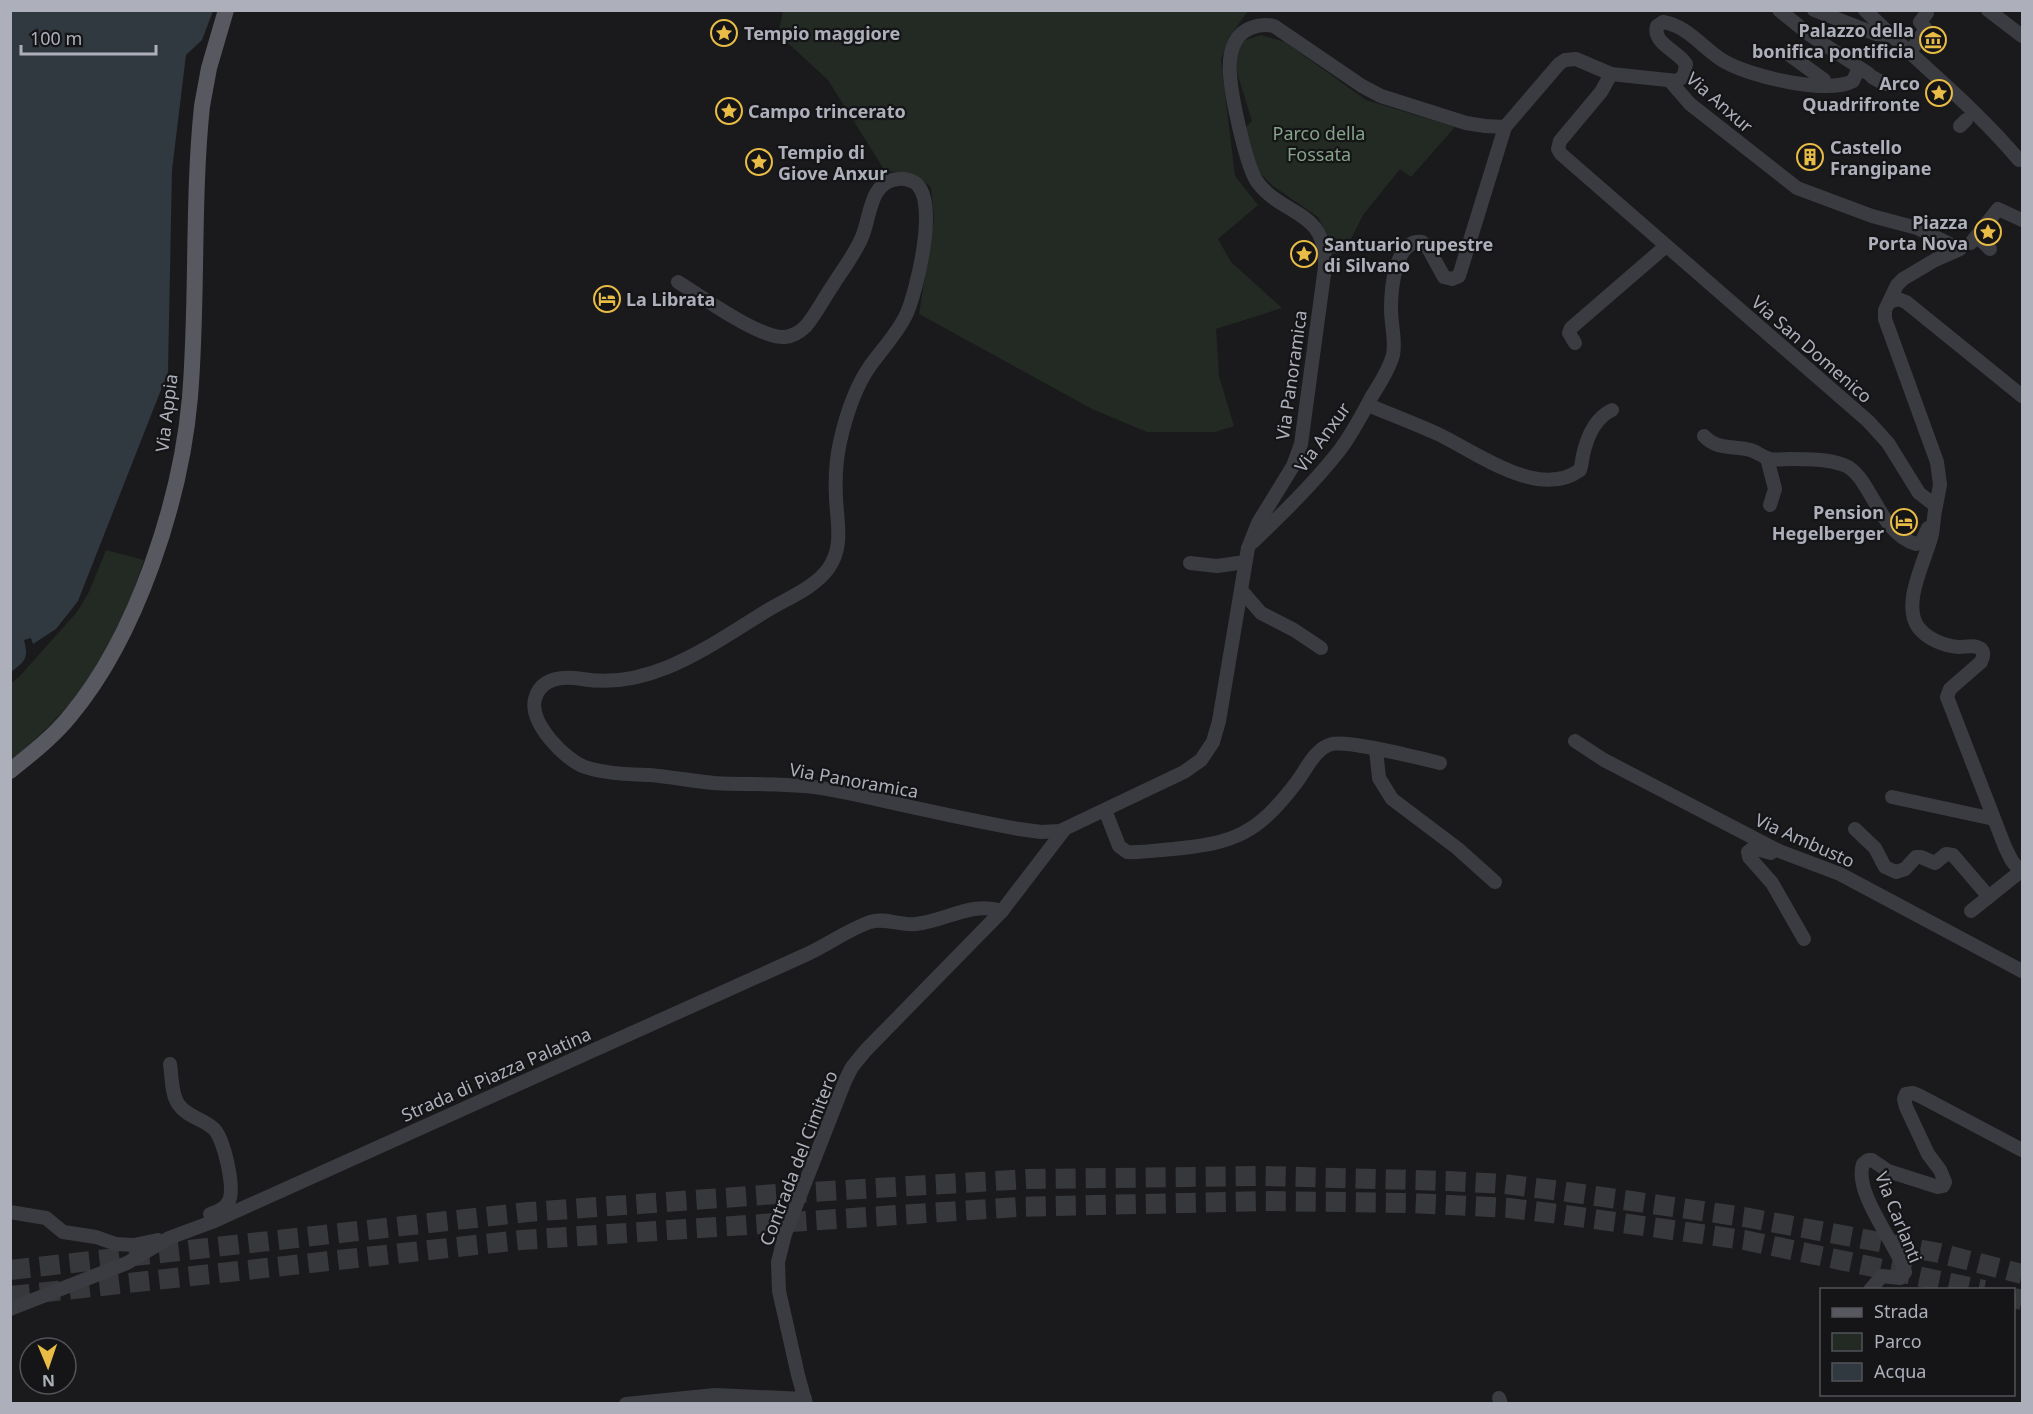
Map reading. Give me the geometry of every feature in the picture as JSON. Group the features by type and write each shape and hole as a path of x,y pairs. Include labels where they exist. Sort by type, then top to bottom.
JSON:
{"main road":[{"name":"Via Appia","path":"10,771 63,725 104,670 136,606 169,506 182,453 190,396 204,93 212,55 226,10"}],"street":[{"path":"1779,10 1810,35 1885,84"},
{"path":"1814,10 1876,34 1889,34"},
{"path":"1865,10 1936,79 1966,118 1994,137 2019,160"},
{"path":"1988,10 2022,36"},
{"path":"1913,55 1926,29 1920,22 1927,13"},
{"path":"1670,81 1682,78 1686,67 1682,58 1657,38 1655,32 1657,26 1664,22 1678,28 1724,62 1760,76 1797,83 1836,86 1853,81 1866,73"},
{"name":"Via Panoramica","path":"678,282 760,332 779,337 793,336 807,324 860,243 873,201 880,187 894,179 907,179 918,184 925,195 926,231 908,310 899,327 865,373 852,400 843,428 836,476 839,541 831,565 812,584 671,666 618,681 567,677 552,679 541,689 535,703 538,719 545,732 574,762 601,771 721,784 801,786 1019,829 1041,832 1064,830 1184,772 1196,765 1209,751 1219,721 1247,555 1258,523 1293,466 1301,444 1325,259 1320,238 1309,221 1301,213 1265,191 1251,171 1230,80 1231,55 1235,41 1252,27 1274,26 1362,86 1381,96 1466,123 1505,127"},
{"path":"1787,53 1824,80"},
{"name":"Via Anxur","path":"1247,555 1329,464 1344,444 1388,369 1393,352 1392,300 1397,267 1403,251 1411,243 1422,242 1444,278 1452,279 1459,276 1505,127 1565,60 1578,60 1611,74 1670,81 1690,104 1797,188 1872,216 1969,245"},
{"name":"Via San Domenico","path":"1611,74 1601,92 1562,137 1558,149 1566,159 1868,421 1888,443 1919,493 1934,511"},
{"path":"1971,911 2022,872 2010,856 1994,819 1947,697 1950,689 1981,662 1982,651 1977,646 1953,646 1932,639 1921,630 1912,617 1913,596 1931,537 1940,485 1937,462 1885,319 1885,310 1895,289 1903,279 1935,260 1969,245 1998,210 2022,220"},
{"path":"1969,245 1989,248 1997,236"},
{"path":"1575,343 1569,333 1571,328 1666,246"},
{"path":"1890,302 1898,299 1906,302 2022,396"},
{"path":"1368,405 1438,435 1512,472 1550,480 1568,477 1580,470 1594,425 1612,410"},
{"path":"1704,436 1718,446 1753,450 1767,459 1825,461 1850,467 1857,474 1887,521 1914,544 1922,541 1934,511"},
{"path":"1767,459 1775,489 1770,506"},
{"path":"1190,563 1217,566 1247,555"},
{"path":"1241,590 1258,611 1294,630 1321,648"},
{"name":"Via Ambusto","path":"1575,741 1604,760 1791,856 1840,874 2022,971"},
{"path":"1105,810 1119,846 1127,852 1218,843 1245,832 1270,813 1325,747 1340,743 1440,763"},
{"path":"1376,750 1380,778 1392,799 1457,848 1496,882"},
{"path":"1892,797 1994,819"},
{"path":"1856,829 1875,848 1885,867 1896,872 1905,869 1916,856 1935,864 1946,854 1953,855 1989,897"},
{"name":"Contrada del Cimitero","path":"806,1401 779,1291 778,1262 785,1234 839,1094 862,1055 1002,911 1064,830"},
{"path":"1791,856 1753,848 1748,852 1749,857 1772,883 1804,939"},
{"name":"Strada di Piazza Palatina","path":"10,1309 127,1263 169,1238 198,1228 803,956 869,922 883,920 916,924 971,908 986,907 1002,911"},
{"path":"170,1064 177,1103 183,1110 210,1125 216,1132 230,1180 231,1194 227,1204 202,1218 198,1228"},
{"name":"Via Carlanti","path":"1872,1288 1882,1276 1900,1278 1905,1272 1869,1200 1862,1179 1863,1164 1872,1160 1888,1171 1938,1187 1943,1186 1945,1182 1940,1170 1928,1154 1906,1107 1904,1099 1906,1094 1913,1093 1920,1096 2022,1150"},
{"path":"10,1212 46,1218 63,1232 90,1236 116,1244 134,1245 169,1238"},
{"path":"626,1404 715,1395 806,1401"}],"green space":[{"path":"783,11 1248,11 1230,36 1221,60 1235,176 1258,205 1218,239 1231,262 1282,308 1216,329 1219,376 1234,426 1215,432 1147,432 1092,409 919,314 934,219 931,187 913,174 885,171 828,80 778,34"},
{"name":"Parco della Fossata","path":"1261,35 1285,42 1366,100 1455,127 1411,177 1400,169 1363,215 1344,253 1332,254 1329,240 1318,217 1273,186 1257,170 1245,128 1252,121 1235,61 1242,41"},
{"path":"106,550 144,560 108,652 75,698 11,762 11,683 77,612 89,592"}],"water":[{"path":"11,10 213,11 202,40 186,55 172,170 168,372 78,601 56,629 33,644 31,638 24,640 25,659 11,672"}],"tunnel":[{"path":"10,1270 528,1212 1027,1179 1265,1176 1449,1181 1504,1184 1561,1191 1744,1217 1939,1253 2022,1274"},
{"path":"10,1296 521,1240 1018,1207 1264,1201 1412,1203 1509,1208 1558,1214 1744,1240 1974,1288"},
{"path":"2015,1298 2022,1300"}],"place":[{"name":"Tempio maggiore","path":"724,33"},
{"name":"Palazzo della bonifica pontificia","path":"1933,40"},
{"name":"Arco Quadrifronte","path":"1939,93"},
{"name":"Campo trincerato","path":"729,111"},
{"name":"Castello Frangipane","path":"1810,157"},
{"name":"Tempio di Giove Anxur","path":"759,162"},
{"name":"Piazza Porta Nova","path":"1988,232"},
{"name":"Santuario rupestre di Silvano","path":"1304,254"},
{"name":"La Librata","path":"607,299"},
{"name":"Pension Hegelberger","path":"1904,522"}]}
